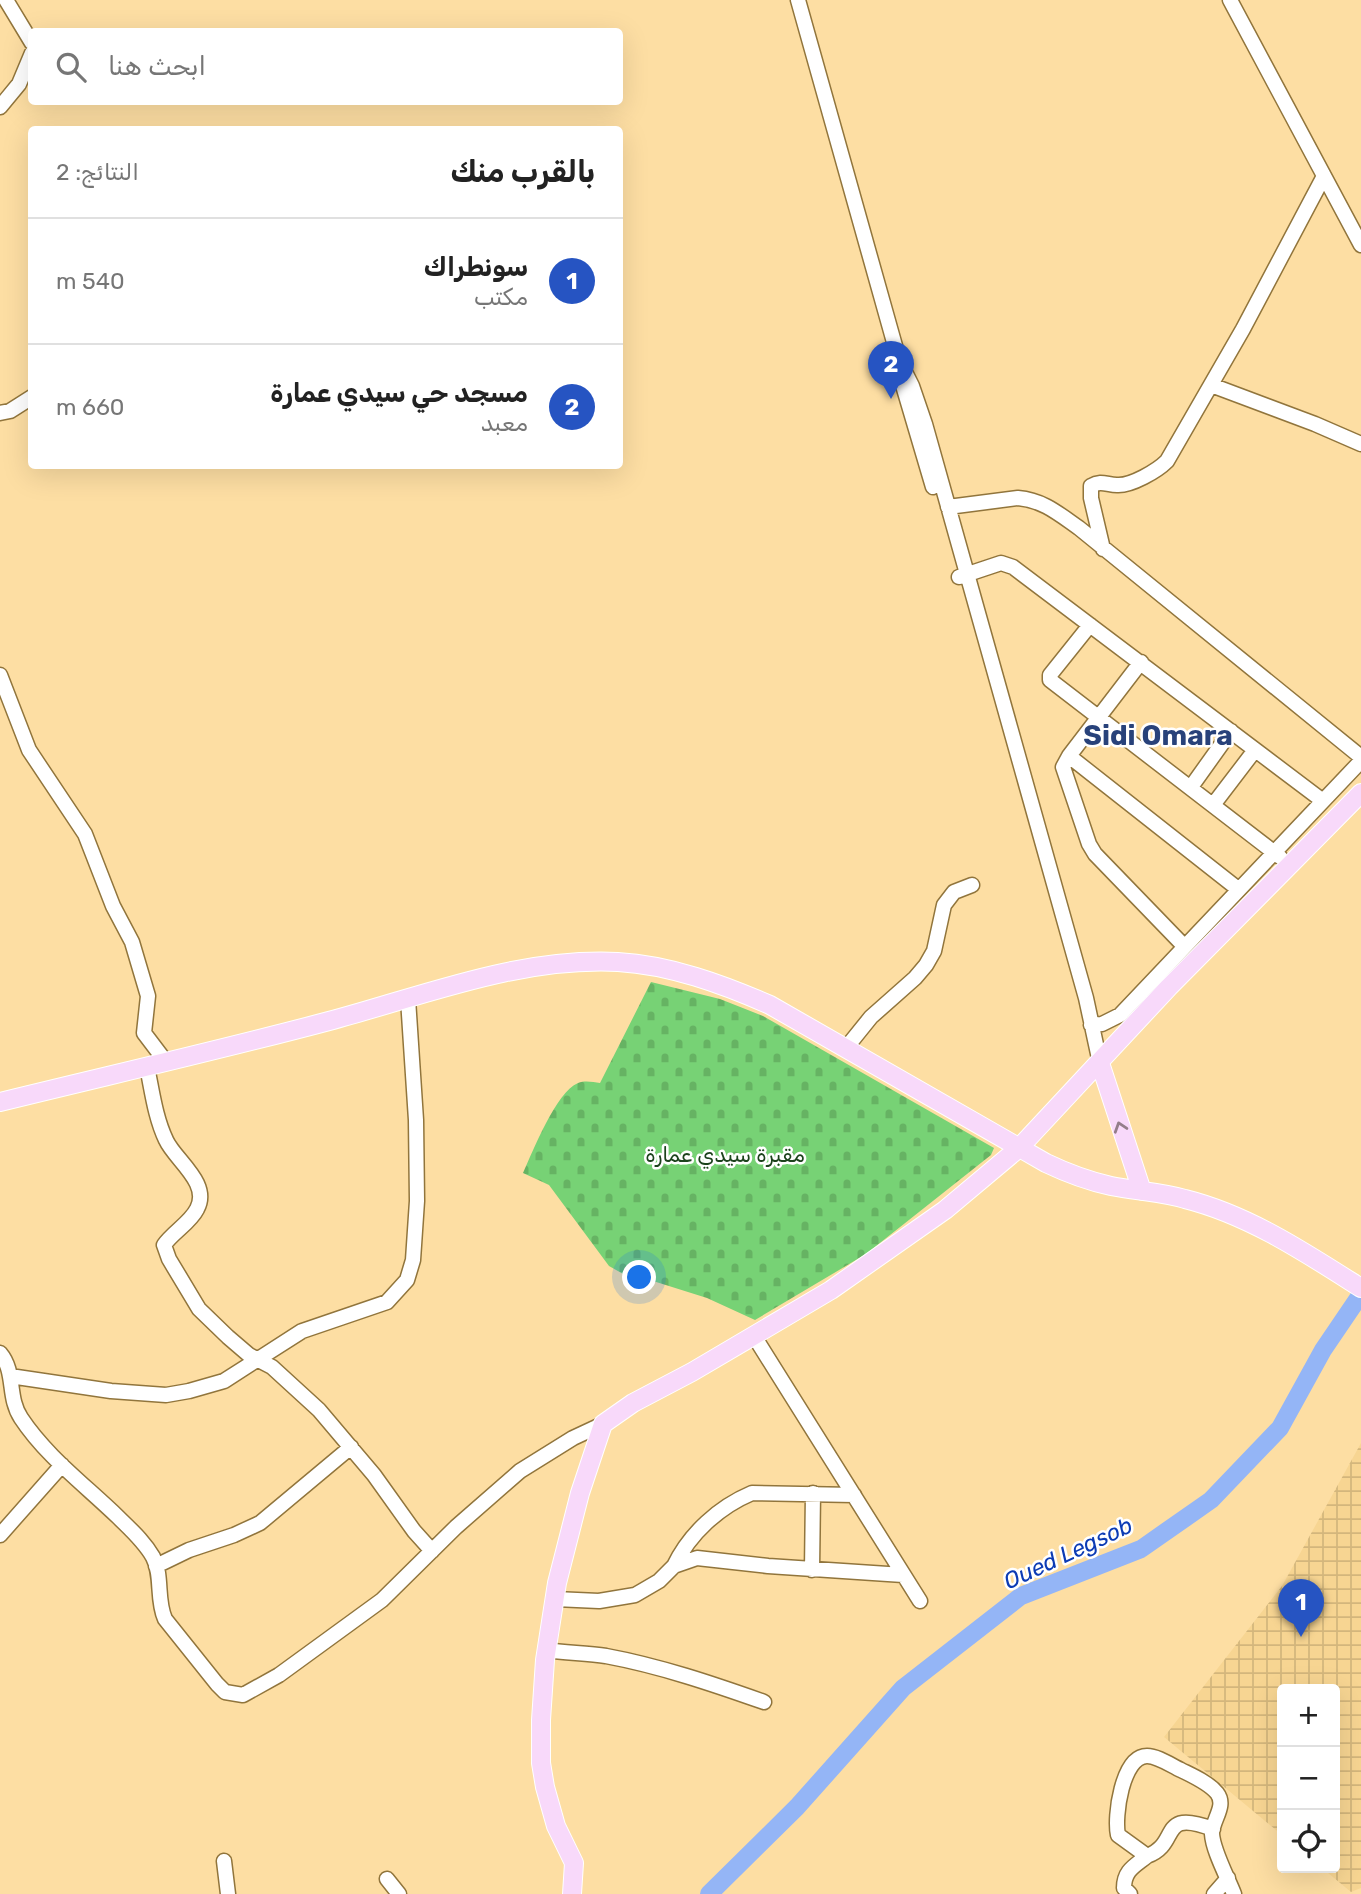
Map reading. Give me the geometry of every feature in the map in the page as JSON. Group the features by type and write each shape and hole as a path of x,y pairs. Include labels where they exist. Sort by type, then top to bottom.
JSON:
{"main road":[{"path":"572,1894 574,1863 550,1807 541,1763 541,1720 546,1650 567,1538 603,1424 633,1403 831,1290 945,1210 1019,1148 1100,1063 1125,1022 1163,981 1289,865 1361,793"},
{"path":"0,1102 166,1062 498,973 530,967 618,962 659,968 737,990 770,1005 1019,1148 1076,1177 1186,1199 1221,1210 1289,1244 1355,1284"},
{"path":"1100,1063 1142,1191"}],"street":[{"path":"6,0 28,36"},
{"path":"798,0 899,360 903,389 963,575 1086,998 1100,1063"},
{"path":"1230,0 1361,245"},
{"path":"0,107 19,84 28,63"},
{"path":"1103,550 1091,498 1091,486 1098,482 1123,484 1157,471 1172,453 1324,176"},
{"path":"899,360 912,386 925,424 963,575"},
{"path":"1211,385 1361,444"},
{"path":"0,414 28,400"},
{"path":"948,508 1018,498 1046,505 1361,759 1184,946 1163,981"},
{"path":"963,575 996,564 1006,564 1141,662 1323,801"},
{"path":"1090,625 1049,677 1289,865"},
{"path":"1141,662 1063,767 1089,845 1102,862 1184,946"},
{"path":"0,675 29,750 85,834 113,906 132,942 148,996 144,1033 166,1062"},
{"path":"1191,788 1231,731"},
{"path":"1213,805 1255,750"},
{"path":"1069,756 1238,889"},
{"path":"846,1048 871,1017 926,965 934,951 944,905 954,892 972,885"},
{"path":"10,1376 111,1391 166,1395 214,1385 302,1331 387,1302 407,1280 413,1260 418,1201 408,999"},
{"path":"1089,1018 1102,1024 1125,1022"},
{"path":"147,1066 164,1137 176,1158 193,1177 200,1194 197,1209 168,1240 164,1250 200,1308 228,1337 272,1367 319,1410 374,1475 414,1531 432,1551"},
{"path":"754,1336 920,1601"},
{"path":"0,1353 6,1360 12,1400 22,1420 62,1465 141,1539 155,1559 164,1619 225,1692 243,1695 279,1675 382,1600 487,1498 520,1471 573,1438 603,1424"},
{"path":"156,1566 189,1550 260,1523 351,1447"},
{"path":"0,1535 62,1465"},
{"path":"555,1599 598,1601 635,1595 659,1581 674,1566 682,1548 698,1530 737,1499 752,1493 854,1495"},
{"path":"813,1493 813,1570"},
{"path":"674,1566 697,1558 813,1570 903,1575"},
{"path":"546,1650 633,1662 724,1688 765,1703"},
{"path":"1147,1856 1121,1839 1116,1827 1121,1794 1133,1763 1138,1758 1152,1757 1211,1788 1218,1795 1221,1802 1212,1836 1234,1894"},
{"path":"1130,1894 1124,1888 1124,1878 1130,1867 1156,1853 1173,1827 1184,1821 1213,1829"},
{"path":"224,1860 228,1894"},
{"path":"1214,1894 1228,1878"},
{"path":"387,1879 399,1894"}],"shaded area":[{"path":"1361,1443 1361,1888 1351,1892 1328,1873 1340,1873 1340,1684 1277,1684 1277,1831 1164,1737 1282,1586"}],"green space":[{"name":"مقبرة سيدي عمارة","path":"651,982 720,999 763,1016 994,1148 991,1155 866,1254 755,1320 707,1298 653,1281 648,1288 609,1266 549,1185 523,1173 546,1123 562,1098 578,1083 600,1083"}],"waterway":[{"name":"Oued Legsob","path":"709,1894 797,1807 903,1688 1021,1596 1141,1549 1211,1500 1280,1428 1323,1350 1361,1294"}],"place":[{"name":"مسجد حي سيدي عمارة","path":"891,399"},
{"name":"سونطراك","path":"1301,1637"}],"district":[{"name":"Sidi Omara","path":"1158,735"}]}
